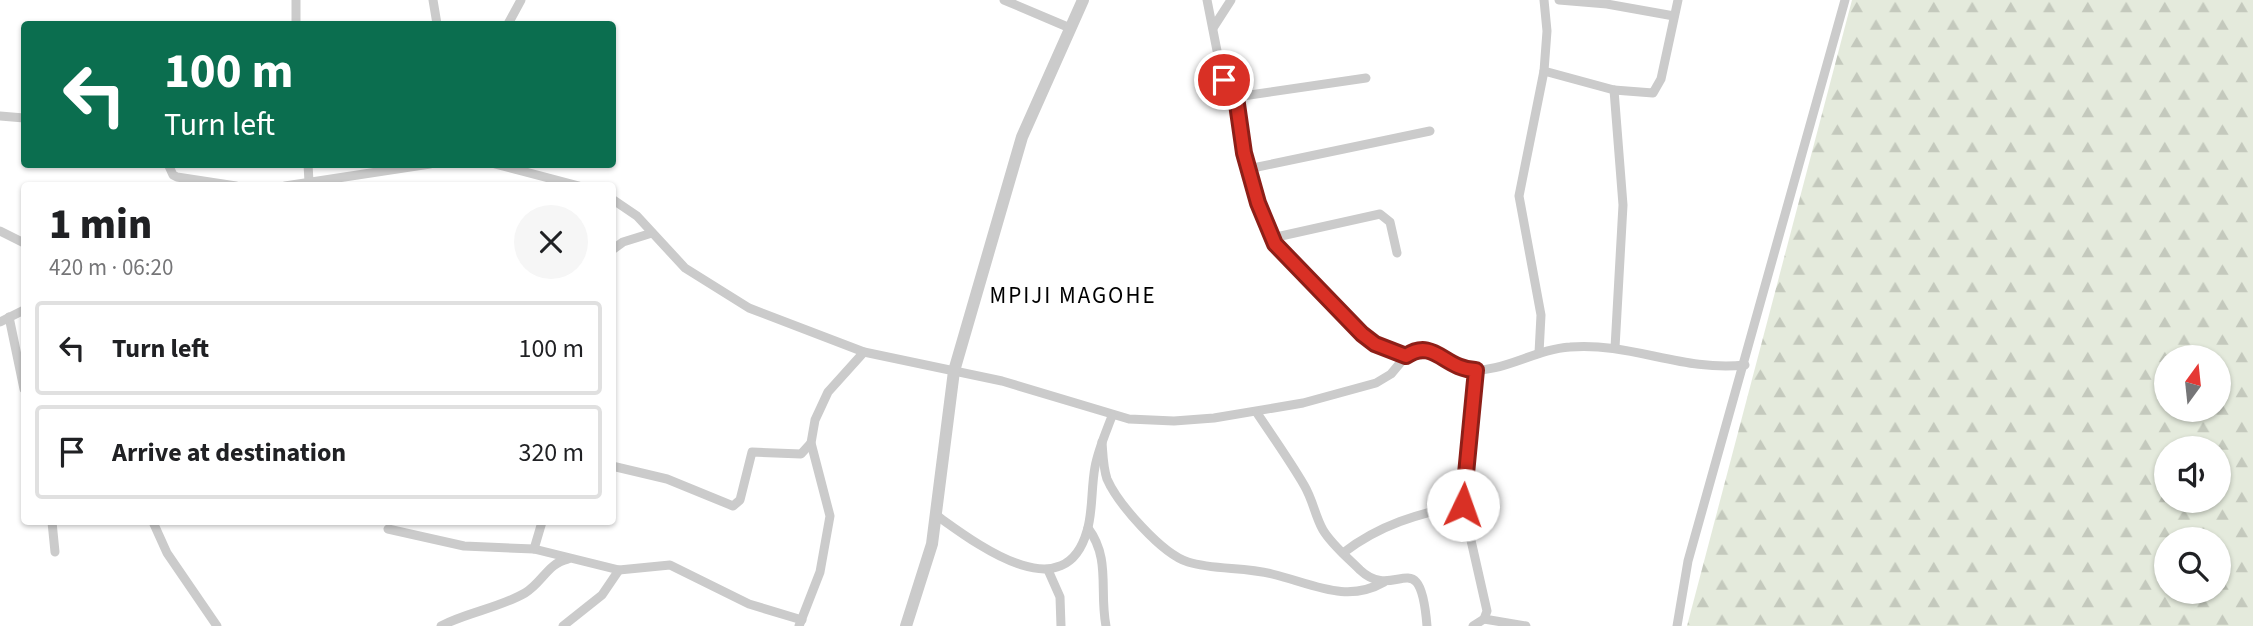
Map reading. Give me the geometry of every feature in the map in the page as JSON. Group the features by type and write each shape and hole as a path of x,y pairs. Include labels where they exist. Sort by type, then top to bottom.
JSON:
{"street":[{"path":"296,0 296,21"},
{"path":"433,0 436,21"},
{"path":"510,21 521,0"},
{"path":"1004,0 1070,28"},
{"path":"906,626 932,544 954,371 1022,137 1083,0"},
{"path":"1207,0 1220,71 1236,97 1248,169 1272,238 1294,266 1362,334 1375,344 1406,356"},
{"path":"1213,28 1231,0"},
{"path":"1539,353 1541,315 1519,196 1544,71 1547,30 1545,0"},
{"path":"1559,0 1607,4 1674,16"},
{"path":"1544,71 1614,90 1653,93 1661,79 1678,0"},
{"path":"1677,626 1688,561 1845,0"},
{"path":"1236,97 1366,78"},
{"path":"1614,90 1623,205 1615,348"},
{"path":"0,116 21,118"},
{"path":"1248,169 1430,131"},
{"path":"170,168 173,175"},
{"path":"308,168 309,182 403,168"},
{"path":"510,168 564,182"},
{"path":"168,182 173,175"},
{"path":"173,175 213,182"},
{"path":"616,202 637,216 685,268 728,297 773,318 864,352 1026,388 1112,416 1174,421 1257,413 1376,383 1391,374 1406,356 1415,350 1429,349 1456,368 1476,370 1567,347 1615,348 1693,366 1745,365"},
{"path":"1272,238 1380,214 1390,222 1397,253"},
{"path":"0,231 21,242"},
{"path":"616,247 623,242 652,233"},
{"path":"0,322 21,311"},
{"path":"9,317 21,375"},
{"path":"388,529 464,546 534,549 619,570 670,565 740,600 800,623 820,572 830,516 811,443 818,409 828,392 864,352"},
{"path":"1476,370 1463,505 1487,603 1484,619"},
{"path":"1257,413 1304,484 1323,531 1364,573 1384,582"},
{"path":"936,515 979,546 1001,557 1032,569 1048,570 1076,553 1088,528 1095,465 1112,416"},
{"path":"1102,442 1104,470 1115,494 1172,556 1199,565 1233,566 1272,573 1332,592 1360,593 1384,582 1406,578 1420,584 1425,596 1427,626"},
{"path":"616,467 667,480 733,506 740,500 752,452 801,454 811,443"},
{"path":"1343,553 1360,540 1399,521 1463,505"},
{"path":"52,525 55,552"},
{"path":"154,525 167,553 217,626"},
{"path":"534,549 541,525"},
{"path":"1088,528 1103,555 1102,595 1106,626"},
{"path":"441,626 525,593 557,562 576,559"},
{"path":"563,626 602,595 619,570"},
{"path":"1048,570 1059,591 1061,626"},
{"path":"1473,626 1484,619 1526,626"}],"green space":[{"path":"1852,0 2253,0 2253,626 1687,626"}],"district":[{"name":"MPIJI MAGOHE","path":"1073,295"}],"route":[{"path":"1224,80 1236,97 1244,153 1258,203 1275,244 1287,258 1348,321 1375,344 1406,356 1415,350 1429,349 1456,368 1476,370 1469,419 1463,505"}]}
